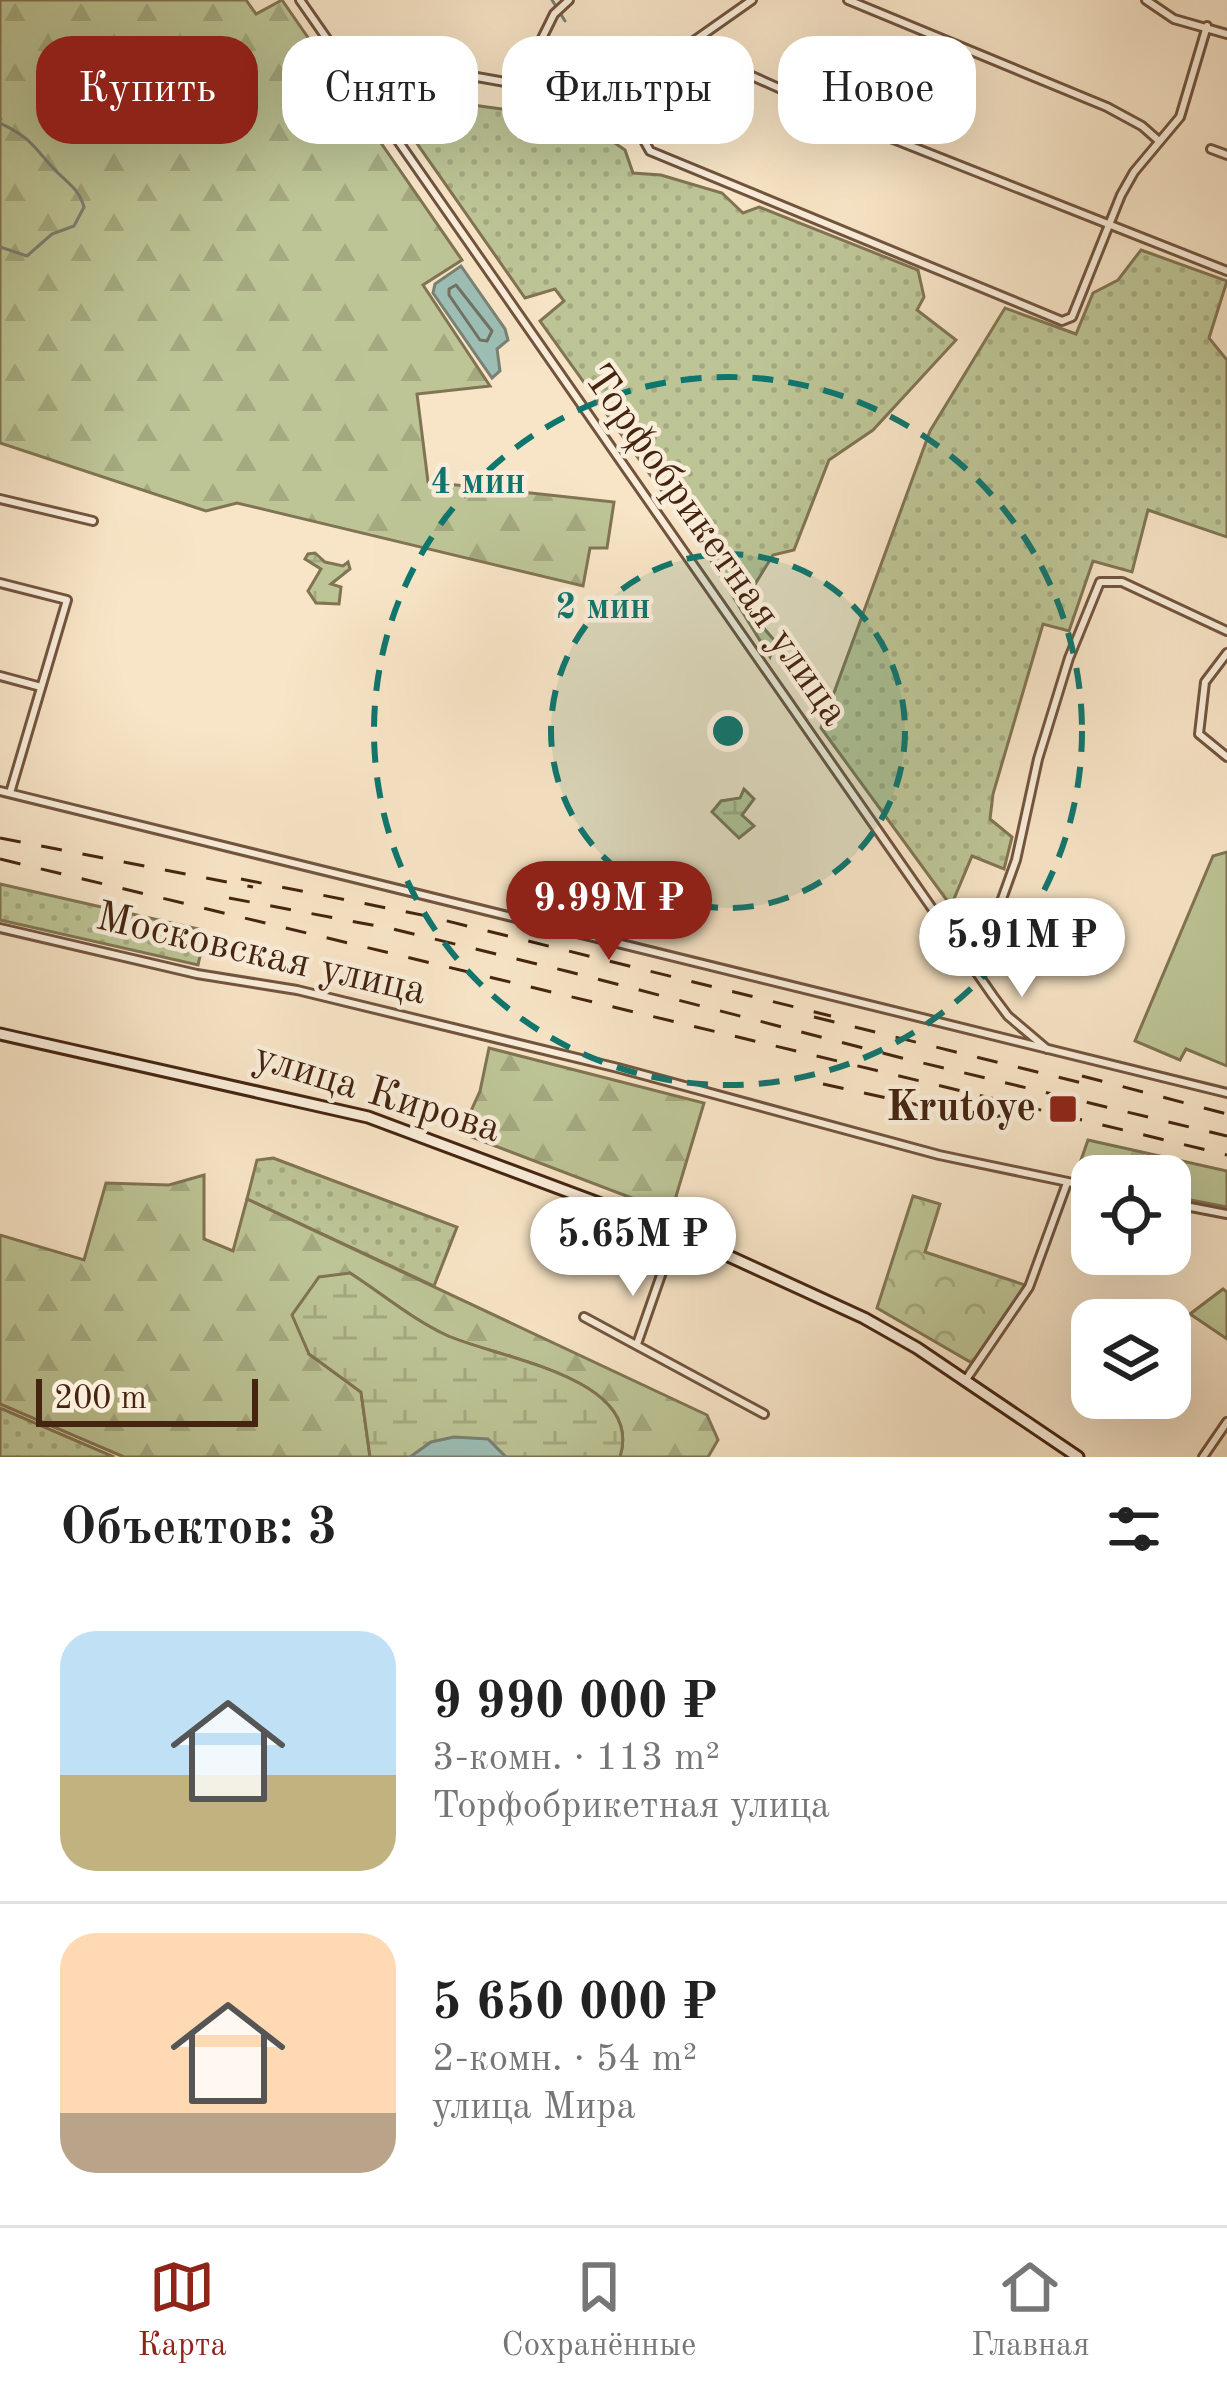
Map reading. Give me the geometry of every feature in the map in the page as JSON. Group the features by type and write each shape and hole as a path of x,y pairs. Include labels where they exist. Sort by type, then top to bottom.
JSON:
{"street":[{"name":"Торфобрикетная улица","path":"300,0 324,36"},
{"path":"543,36 554,14 569,0"},
{"path":"703,36 752,0"},
{"path":"848,0 1107,107 1159,141"},
{"path":"1146,0 1174,19 1227,34"},
{"path":"646,144 650,151 1062,321 1072,317 1134,172 1180,117 1208,26"},
{"path":"754,77 893,139 1227,272"},
{"name":"Торфобрикетная улица","path":"399,144 1008,1016 1047,1049"},
{"path":"1211,149 1227,155"},
{"path":"0,499 93,521"},
{"path":"976,971 1016,860 1037,759 1069,658 1100,582 1122,582 1227,631"},
{"path":"0,583 68,600 5,792"},
{"path":"1227,653 1205,682 1199,734 1227,758"},
{"path":"0,676 41,687"},
{"name":"Торфобрикетная улица","path":"5,792 1227,1094"},
{"name":"Московская улица","path":"0,928 197,974 297,991 618,1068 939,1155 1071,1184"},
{"name":"улица Кирова","path":"0,1034 368,1117 676,1232 864,1318 917,1348 1063,1453 1078,1457"},
{"path":"965,1381 1029,1287 1067,1183"},
{"path":"1191,1207 1227,1214"},
{"path":"637,1344 676,1232"},
{"path":"584,1317 764,1414"},
{"path":"1203,1457 1227,1422"}],"green space":[{"path":"0,0 246,0 256,14 282,0 307,36 282,36 282,144 382,144 462,260 423,285 490,386 417,394 428,482 614,502 607,548 590,548 583,586 237,503 206,511 0,443"},
{"path":"478,106 502,109 502,144 616,144 625,150 633,173 661,175 722,193 743,213 759,207 918,270 924,297 917,310 956,340 873,430 829,460 794,550 773,555 754,586 754,617 775,641 770,657 707,554 540,321 564,301 555,289 525,298 417,144 478,144"},
{"path":"1141,250 1227,281 1209,338 1227,360 1227,537 1148,510 1132,572 1093,561 1069,631 1043,624 993,794 990,819 1012,837 1004,869 972,856 951,906 821,728 930,431 1005,308 1076,334 1093,293 1118,280"},
{"path":"315,553 325,562 343,566 348,562 350,569 331,584 341,587 339,604 316,603 308,591 321,569 305,559"},
{"path":"744,789 754,799 742,815 754,826 739,838 712,812 721,801 740,798"},
{"path":"1227,852 1227,1066 1186,1049 1180,1060 1135,1041 1213,856"},
{"path":"0,884 198,929 193,953 200,956 198,965 0,920"},
{"path":"489,1048 704,1103 671,1213 461,1133 480,1091"},
{"path":"1088,1140 1155,1155 1083,1155"},
{"path":"273,1158 457,1227 434,1286 247,1199 257,1160"},
{"path":"1191,1163 1227,1171 1227,1207 1191,1200"},
{"path":"204,1175 204,1239 233,1251 247,1199 707,1415 718,1440 708,1457 620,1457 622,1429 610,1407 589,1389 561,1374 446,1335 350,1273 309,1354 361,1392 370,1457 124,1457 0,1404 0,1235 84,1260 106,1183 169,1185"},
{"path":"913,1196 940,1204 925,1252 1025,1285 972,1363 877,1308"},
{"path":"350,1273 446,1335 561,1374 589,1389 610,1407 622,1429 620,1457 370,1457 361,1392 309,1354 292,1315 319,1277"},
{"path":"1223,1289 1227,1292 1227,1339 1191,1315"},
{"path":"0,1408 114,1457 0,1457"}],"water":[{"path":"461,266 505,329 508,340 497,349 500,371 492,378 433,293 435,284"},
{"path":"454,1437 488,1439 506,1457 410,1457 431,1442"}],"waterway":[{"path":"552,0 565,21"},
{"path":"0,123 30,142 75,190 84,207 74,226 52,234 27,256 0,247"}],"railway":[{"path":"0,838 253,887"},
{"path":"0,859 1227,1155"},
{"path":"241,879 427,916 831,1016"},
{"path":"229,898 393,929 1227,1136"},
{"path":"814,1017 1094,1086"},
{"path":"1082,1076 1227,1114"},
{"path":"823,1084 982,1119 1023,1112"}],"place":[{"name":"Krutoye","path":"1063,1109"}]}
